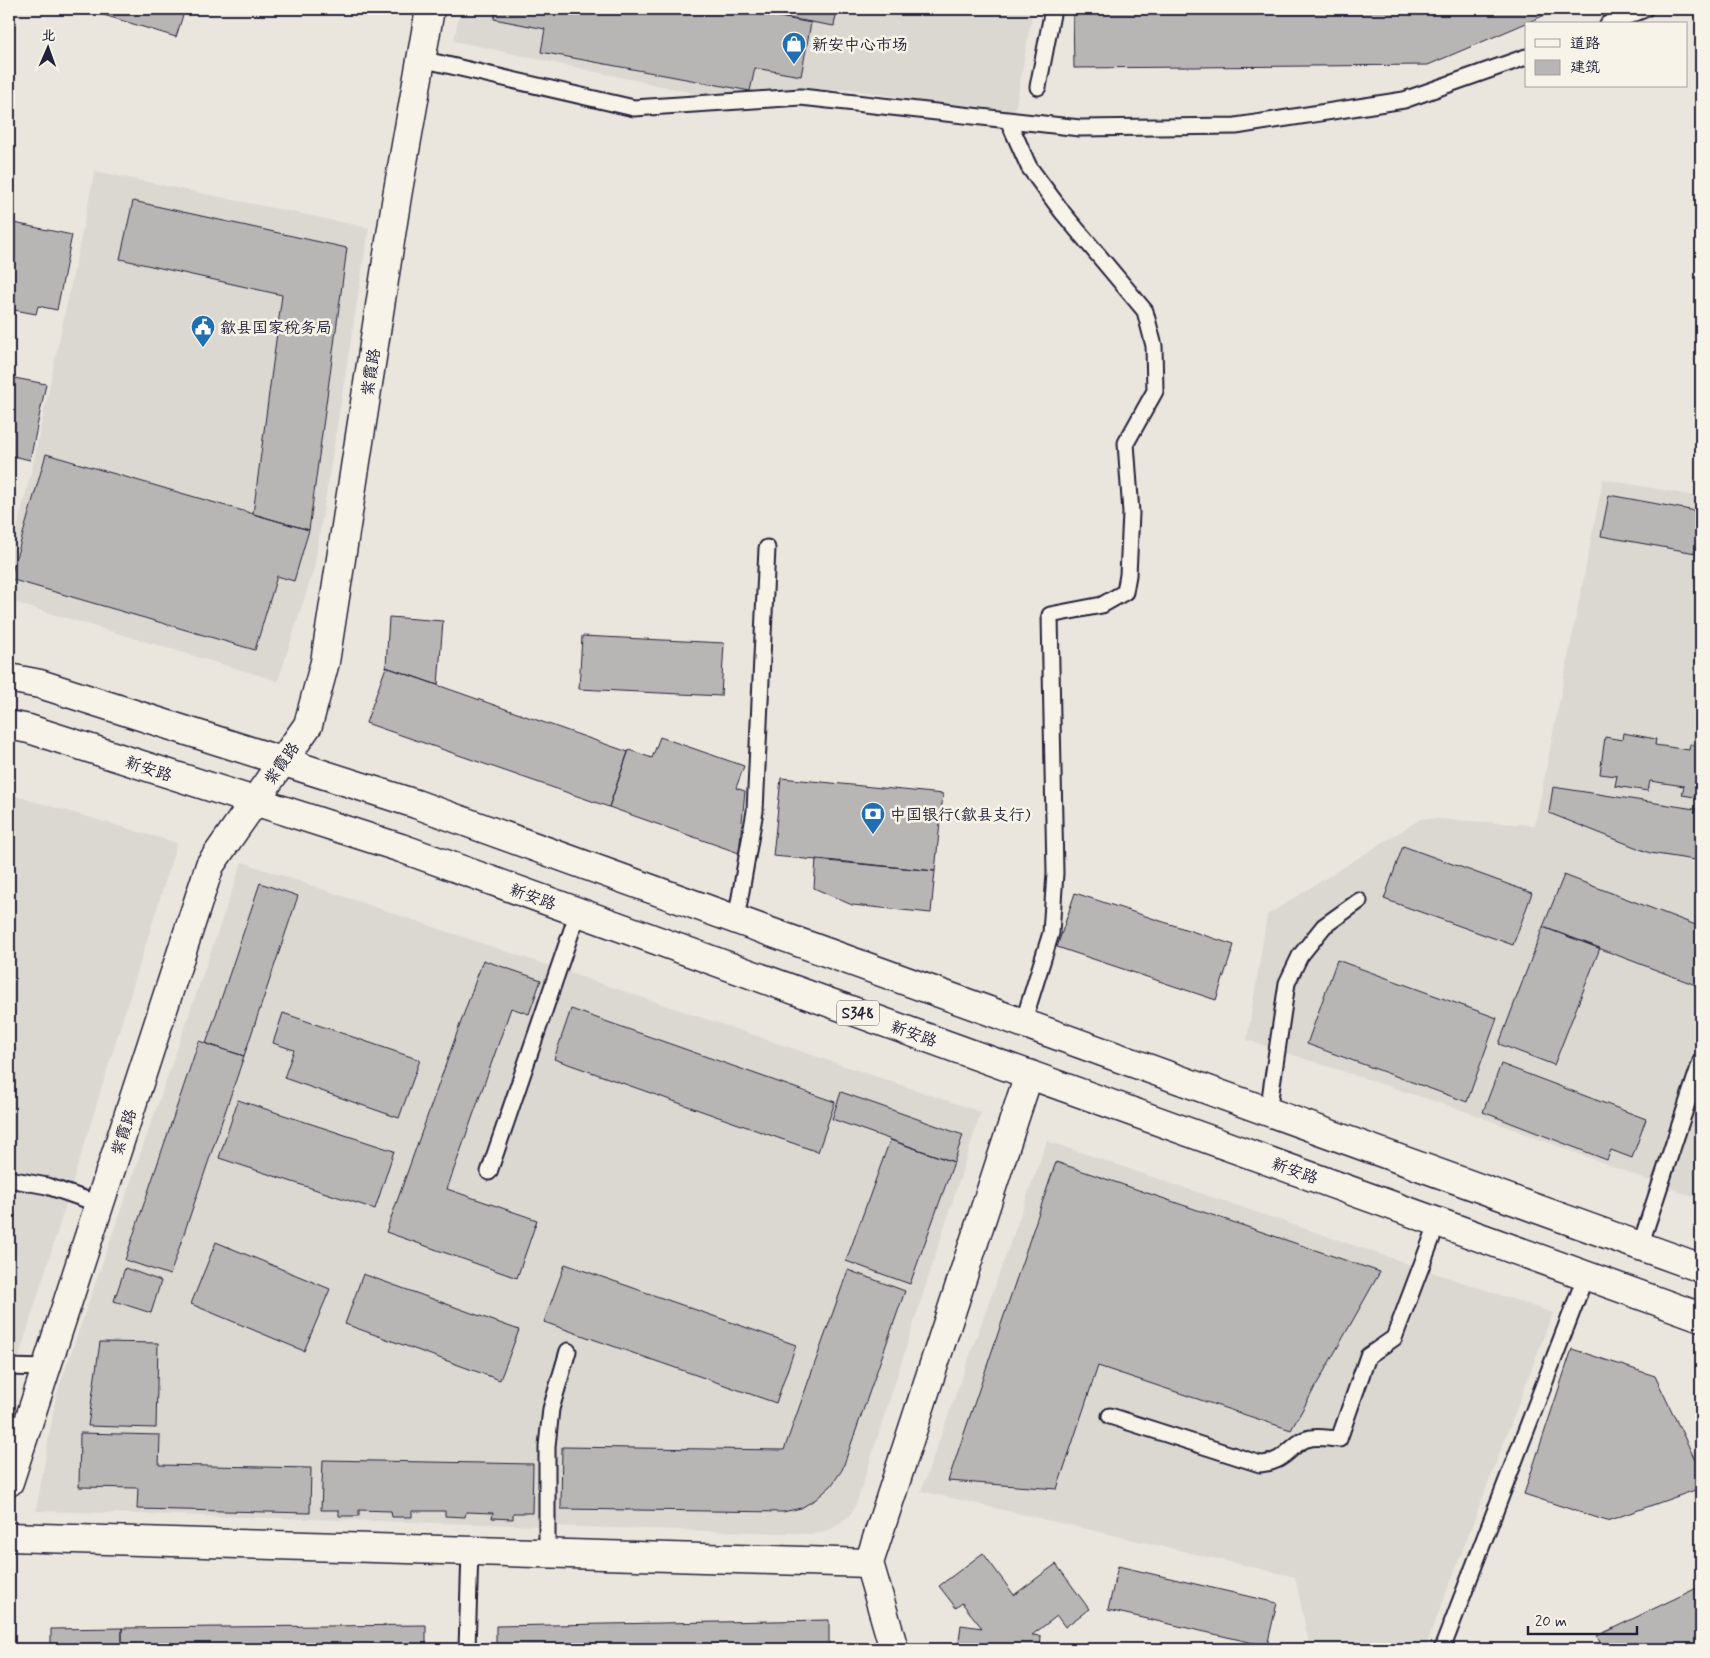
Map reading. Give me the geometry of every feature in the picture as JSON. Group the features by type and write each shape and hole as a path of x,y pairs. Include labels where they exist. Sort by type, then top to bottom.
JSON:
{"main road":[{"name":"紫霞路","path":"9,1482 210,866 308,725 325,662 397,196 430,9"},
{"path":"9,678 40,684 416,804 1701,1268"},
{"name":"新安路","path":"9,725 29,729 401,848 1701,1317"},
{"path":"894,1649 868,1562 1029,1074"},
{"path":"9,1537 868,1562"}],"lane":[{"path":"1038,87 1054,9"},
{"path":"1613,22 1644,9"},
{"path":"421,59 634,108 801,97 1080,128 1236,126 1404,100 1525,57"},
{"path":"1008,120 1030,168 1063,213 1145,310 1154,346 1155,391 1126,443 1131,513 1128,575 1125,592 1102,605 1050,615 1055,873 1051,933 1023,1023"},
{"path":"736,920 755,811 767,548"},
{"path":"1268,1112 1286,984 1300,956 1324,926 1360,901"},
{"path":"489,1172 578,912"},
{"path":"1640,1246 1701,1061"},
{"path":"9,1180 47,1186 99,1204"},
{"path":"1110,1416 1260,1464 1274,1463 1297,1444 1311,1438 1339,1439 1368,1356 1394,1338 1438,1222"},
{"path":"1442,1649 1586,1275"},
{"path":"548,1553 547,1446 551,1409 568,1351"},
{"path":"9,1367 46,1368"},
{"path":"467,1649 470,1551"}],"shaded area":[{"name":"新安中心市场","path":"460,9 1033,9 1014,117 849,89 712,97 454,41"},
{"name":"歙县国家税务局","path":"95,171 369,228 314,569 278,681 9,601 9,560 32,468"},
{"path":"1603,479 1701,497 1701,1200 1470,1113 1247,1040 1267,915 1422,818 1535,825"},
{"path":"9,794 177,843 9,1389"},
{"path":"242,862 981,1112 857,1502 851,1514 831,1529 814,1534 36,1511 56,1396"},
{"path":"1047,1141 1553,1313 1425,1649 1310,1649 1295,1577 921,1491"}],"building":[{"path":"84,9 185,9 176,37"},
{"path":"496,9 738,9 811,23 801,76 755,68 750,91 541,52 545,29 494,19"},
{"path":"765,9 837,9 834,26 765,14"},
{"path":"1073,9 1559,9 1428,65 1074,68"},
{"path":"133,201 347,248 309,530 253,514 282,295 120,259"},
{"path":"9,222 72,235 57,310 38,306 36,314 9,309"},
{"path":"9,377 46,384 30,460 9,455"},
{"path":"46,454 309,530 294,581 277,576 255,650 10,579"},
{"path":"1609,495 1701,512 1701,554 1601,536"},
{"path":"389,617 443,621 438,685 386,667"},
{"path":"582,636 724,643 721,696 579,689"},
{"path":"386,667 628,752 609,807 366,723"},
{"path":"1623,733 1656,739 1655,745 1689,750 1690,744 1701,746 1701,798 1682,795 1684,786 1650,781 1648,791 1615,786 1617,776 1600,774 1605,737 1622,740"},
{"path":"660,737 744,766 736,788 745,791 739,853 609,807 629,750 652,758"},
{"path":"781,778 943,794 935,871 773,856"},
{"path":"1553,787 1701,810 1701,861 1650,853 1549,813"},
{"path":"1403,846 1532,893 1513,945 1384,899"},
{"path":"816,859 935,871 931,913 852,905 814,888"},
{"path":"1564,875 1701,927 1701,987 1543,927"},
{"path":"260,883 298,896 244,1056 206,1044"},
{"path":"1075,893 1234,945 1216,1000 1057,947"},
{"path":"1543,927 1600,948 1554,1065 1499,1044"},
{"path":"483,960 541,980 529,1014 511,1008 447,1189 537,1220 517,1278 386,1232"},
{"path":"1337,960 1497,1018 1467,1102 1307,1044"},
{"path":"571,1009 835,1102 818,1152 554,1059"},
{"path":"283,1013 420,1060 399,1118 284,1078 294,1050 273,1043"},
{"path":"199,1041 244,1056 170,1275 125,1260"},
{"path":"1501,1064 1646,1119 1632,1158 1611,1150 1607,1160 1483,1112"},
{"path":"841,1092 963,1135 954,1162 832,1119"},
{"path":"238,1100 394,1151 375,1209 219,1158"},
{"path":"890,1140 954,1162 910,1284 846,1261"},
{"path":"1056,1162 1380,1272 1291,1430 1098,1366 1057,1489 948,1481"},
{"path":"216,1242 330,1289 304,1351 191,1304"},
{"path":"565,1264 796,1345 776,1403 544,1322"},
{"path":"125,1268 161,1281 151,1313 114,1301"},
{"path":"848,1270 905,1291 842,1470 831,1486 816,1499 801,1508 783,1512 561,1509 562,1447 784,1450"},
{"path":"363,1274 519,1330 500,1380 345,1324"},
{"path":"100,1342 158,1343 156,1428 88,1426"},
{"path":"1572,1349 1655,1376 1701,1472 1701,1488 1607,1521 1524,1494"},
{"path":"80,1433 160,1435 159,1465 311,1468 310,1513 137,1509 138,1488 79,1487"},
{"path":"323,1460 533,1464 532,1513 513,1513 513,1519 492,1518 493,1513 466,1512 465,1517 445,1516 445,1511 412,1511 412,1517 392,1517 391,1511 359,1510 359,1516 339,1516 339,1510 321,1510"},
{"path":"983,1553 1014,1595 1056,1564 1089,1609 1065,1627 1057,1616 1032,1635 1041,1636 1040,1649 958,1649 961,1625 982,1628 962,1603 956,1608 939,1586"},
{"path":"1118,1566 1277,1603 1267,1646 1108,1610"},
{"path":"1701,1586 1701,1649 1603,1649 1597,1636"},
{"path":"829,1620 829,1649 496,1649 496,1626"},
{"path":"426,1625 426,1649 122,1649 122,1628"},
{"path":"122,1628 122,1649 51,1649 51,1629"}],"place":[{"name":"新安中心市场","path":"794,65"},
{"name":"歙县国家税务局","path":"203,348"},
{"name":"中国银行(歙县支行)","path":"873,835"}]}
